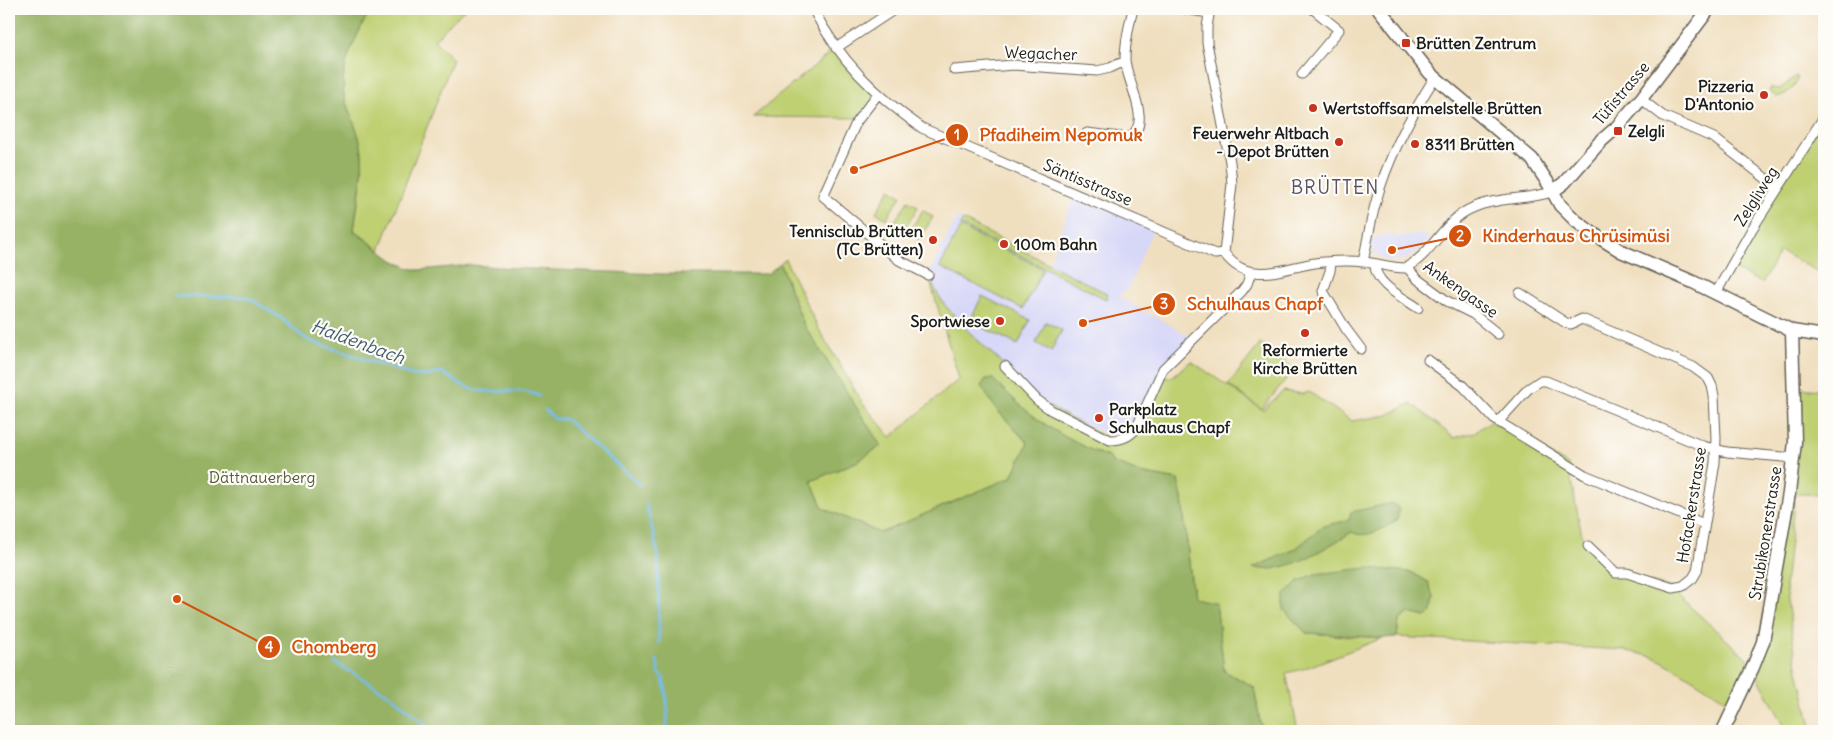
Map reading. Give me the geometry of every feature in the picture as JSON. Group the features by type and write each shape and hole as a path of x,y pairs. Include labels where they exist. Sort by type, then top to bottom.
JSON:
{"street":[{"name":"Säntisstrasse","path":"813,9 836,48 854,70 878,94 922,128 1214,254 1224,253 1233,264 1251,272"},
{"path":"836,48 895,9"},
{"path":"1087,133 1128,138 1134,136 1137,131 1138,104 1125,61 1128,28 1133,9"},
{"path":"1186,9 1210,11 1207,43 1230,162 1232,184 1224,253"},
{"path":"1302,74 1339,30 1313,9"},
{"path":"1378,9 1434,77 1532,159 1543,174 1560,205 1576,221 1620,251 1716,293 1792,331 1824,336"},
{"name":"Tüfistrasse","path":"1552,192 1564,183 1641,99 1709,9"},
{"name":"Wegacher","path":"954,70 1013,65 1097,70 1110,68 1125,61"},
{"path":"1363,262 1375,204 1397,144 1434,77"},
{"path":"878,94 857,120 823,196 899,260 928,275"},
{"path":"1641,99 1663,116 1714,138 1778,188"},
{"name":"Zelgliweg","path":"1716,293 1741,247 1824,117"},
{"path":"1005,366 1037,400 1051,410 1110,440 1120,440 1130,436 1136,429 1163,369 1242,291 1247,284 1251,272 1272,272 1313,263 1331,262 1363,262 1401,268 1407,267 1423,254 1453,221 1465,212 1485,204 1552,192"},
{"path":"1331,262 1323,291 1348,333 1361,350"},
{"path":"1375,264 1376,273 1380,280 1418,308"},
{"name":"Ankengasse","path":"1407,267 1416,278 1447,301 1473,314 1498,334"},
{"name":"Hofackerstrasse","path":"1520,293 1566,323 1571,324 1582,319 1701,371 1708,378 1712,386 1716,450 1696,570 1693,578 1683,586 1673,588 1627,573 1616,573 1588,546"},
{"name":"Strubikonerstrasse","path":"1723,731 1763,642 1789,493 1794,458 1795,422 1792,331"},
{"path":"1428,360 1463,386 1496,420 1585,475 1704,524"},
{"path":"1496,420 1528,389 1540,381 1546,381 1703,446 1716,450 1794,458"}],"shaded area":[{"path":"1075,193 1154,227 1129,287 1119,297 1193,338 1163,369 1136,429 1120,440 1051,410 966,329 944,304 928,275 957,217 1049,264"},
{"path":"1385,234 1398,237 1421,234 1431,238 1407,259 1383,260 1383,258 1372,252 1373,247 1370,246 1371,239"}],"green space":[{"name":"Dättnauerberg","path":"9,9 370,9 349,54 343,78 343,91 346,103 358,134 362,154 362,173 354,231 393,260 409,268 419,270 471,265 662,274 767,274 780,264 804,325 881,446 856,462 811,481 823,508 880,533 1012,477 1028,443 996,409 981,386 986,379 993,379 1047,426 1110,458 1112,462 1140,473 1178,480 1182,498 1193,598 1216,603 1224,671 1254,687 1260,722 1265,731 9,731"},
{"path":"370,9 465,9 434,40 453,59 380,250 354,230 361,183 362,154 343,87 345,64 349,52"},
{"path":"836,48 878,94 858,118 753,117"},
{"path":"1796,76 1798,78 1794,85 1785,94 1777,97 1769,91 1771,88 1780,89"},
{"path":"1824,117 1824,275 1780,251 1762,283 1730,267"},
{"path":"890,189 901,196 886,219 876,212"},
{"path":"908,201 918,207 904,230 893,224"},
{"path":"923,210 933,217 919,240 908,233"},
{"name":"100m Bahn","path":"963,220 1108,294 1106,299 960,225"},
{"path":"960,227 1043,269 1023,309 940,267"},
{"path":"785,259 818,328 863,404 891,437 959,379 930,281 944,304 966,329 1037,400 1110,440 1130,435 1159,380 1173,376 1191,361 1263,410 1283,391 1303,394 1309,392 1352,421 1388,415 1411,403 1454,438 1475,432 1491,421 1568,465 1582,536 1588,546 1616,573 1673,588 1675,593 1749,660 1753,667 1789,493 1794,388 1824,390 1824,494 1795,494 1785,587 1797,666 1812,731 1787,731 1753,668 1735,706 1654,657 1623,650 1397,637 1399,621 1409,613 1425,617 1434,597 1428,582 1411,572 1306,633 1383,638 1303,669 1286,673 1298,731 1265,731 1260,722 1254,687 1224,671 1216,604 1193,598 1182,498 1178,480 1140,473 1112,462 1110,458 1047,426 1020,405 993,379 996,409 1028,443 1012,477 880,533 823,508 811,481 856,462 880,445 804,325 780,264"},
{"name":"Sportwiese","path":"982,296 1030,320 1018,345 970,321"},
{"path":"1046,322 1062,330 1051,351 1036,343"},
{"path":"1261,343 1294,369 1262,409 1228,385"},
{"path":"1393,503 1399,509 1397,520 1381,529 1363,535 1352,532 1317,553 1279,568 1253,568 1295,549 1323,526 1349,520 1351,512"},
{"path":"1367,568 1411,572 1428,582 1434,597 1432,612 1426,617 1409,613 1399,621 1397,637 1383,638 1306,633 1284,610 1284,596 1297,582 1315,574"}],"waterway":[{"name":"Haldenbach","path":"174,296 249,298 281,318 310,341 412,375 427,376 442,372 460,384 476,390 518,391 539,396"},
{"name":"Haldenbach","path":"545,410 555,419 565,419 569,422 640,485"},
{"name":"Haldenbach","path":"646,504 658,553 659,643"},
{"name":"Haldenbach","path":"657,660 659,673 664,679 663,683 665,686 668,712 667,731"},
{"path":"334,662 390,695 433,731"}],"place":[{"name":"Brütten Zentrum","path":"1406,43"},
{"name":"Pizzeria D'Antonio","path":"1764,95"},
{"name":"Wertstoffsammelstelle Brütten","path":"1313,108"},
{"name":"Zelgli","path":"1618,131"},
{"name":"Feuerwehr Altbach - Depot Brütten","path":"1339,142"},
{"name":"8311 Brütten","path":"1415,144"},
{"name":"Pfadiheim Nepomuk","path":"854,170"},
{"name":"Tennisclub Brütten (TC Brütten)","path":"933,240"},
{"name":"100m Bahn","path":"1004,244"},
{"name":"Kinderhaus Chrüsimüsi","path":"1392,250"},
{"name":"Sportwiese","path":"1000,321"},
{"name":"Schulhaus Chapf","path":"1083,323"},
{"name":"Reformierte Kirche Brütten","path":"1305,333"},
{"name":"Parkplatz Schulhaus Chapf","path":"1099,418"},
{"name":"Chomberg","path":"177,599"}],"district":[{"name":"BRÜTTEN","path":"1335,187"}]}
